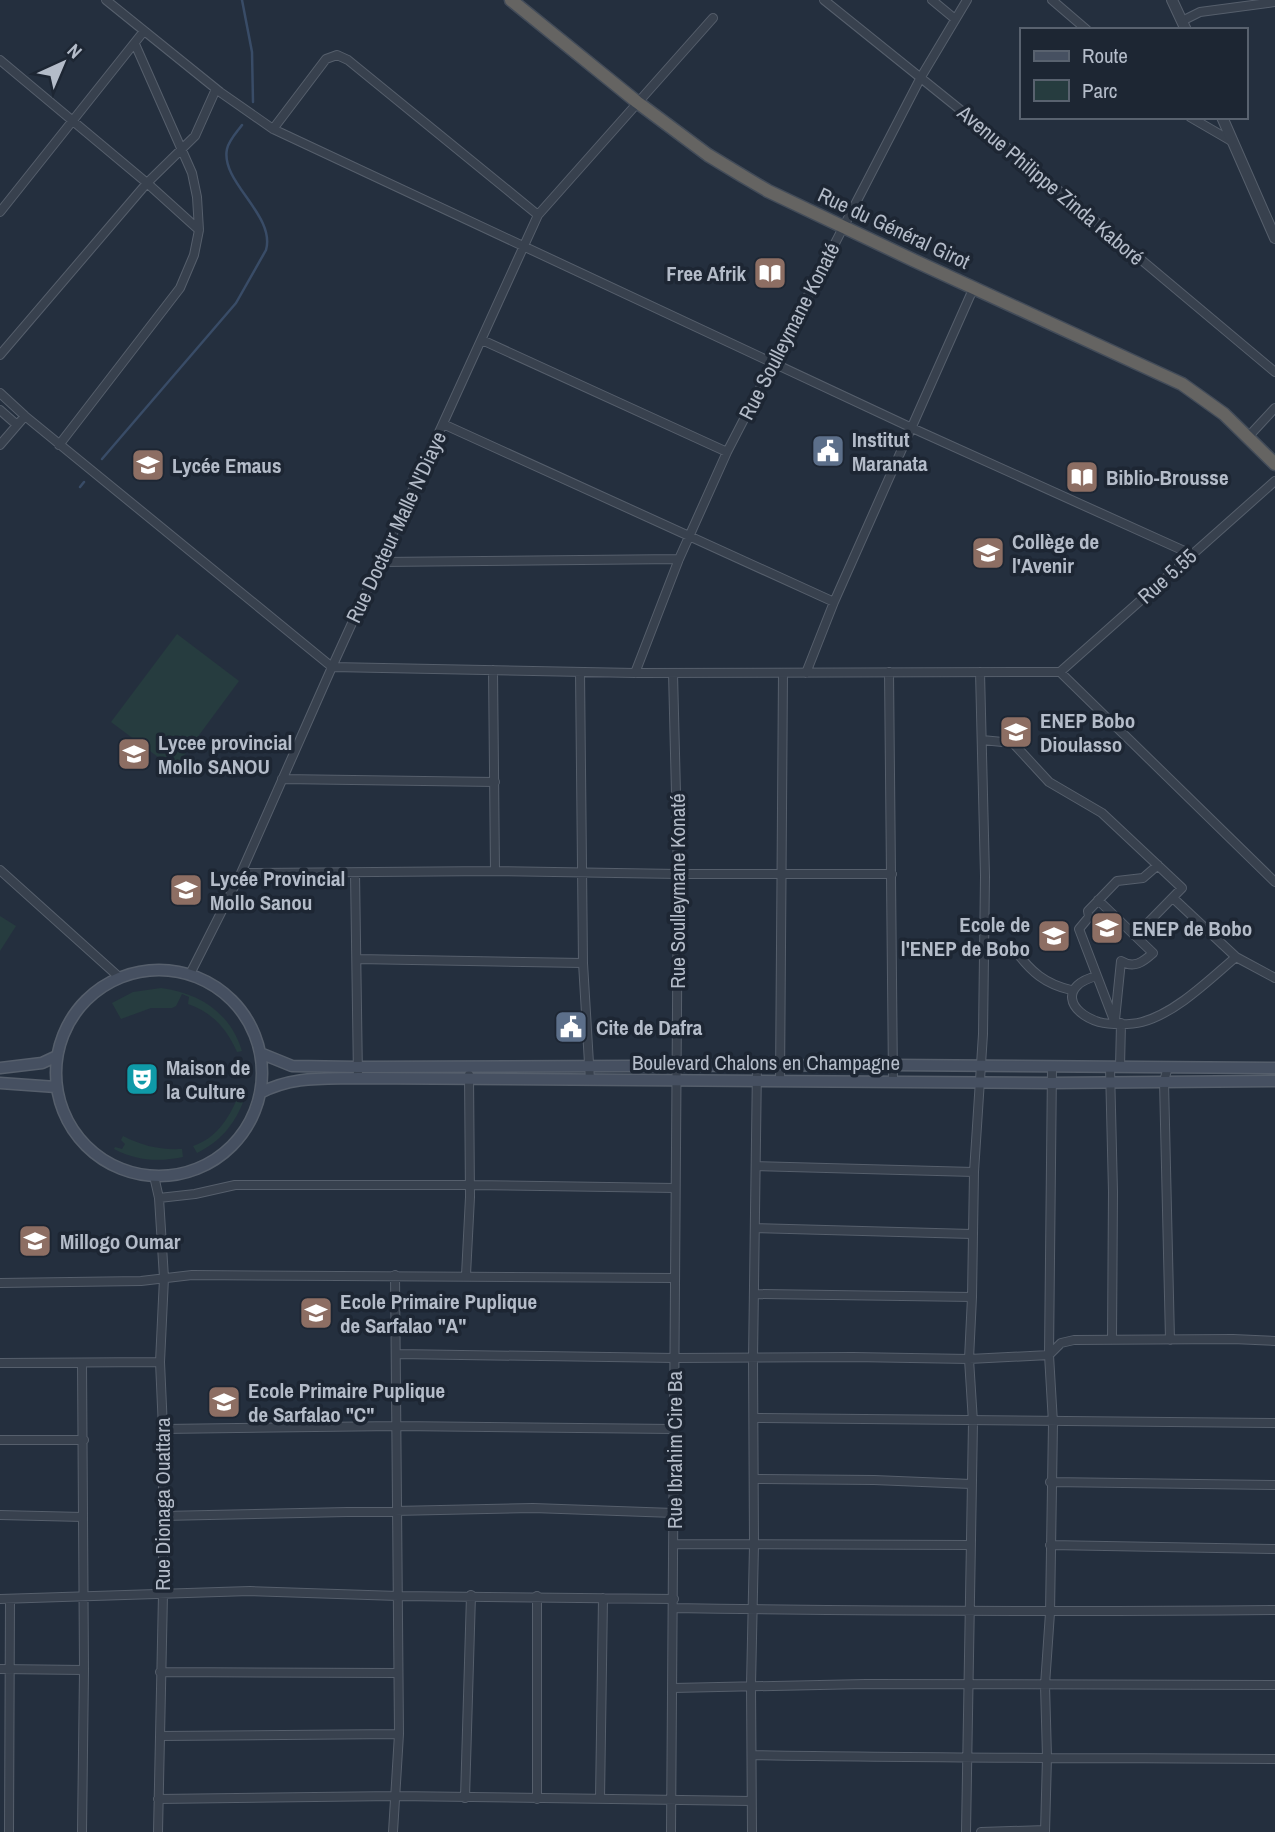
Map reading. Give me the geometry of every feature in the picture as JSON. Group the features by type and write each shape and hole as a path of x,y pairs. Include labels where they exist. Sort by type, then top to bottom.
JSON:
{"highway":[{"name":"Rue du Général Girot","path":"511,0 637,103 708,155 775,195 1182,384 1214,407 1275,464"}],"main road":[{"path":"152,970 190,974 213,985 235,1003 251,1027 262,1069 260,1093 249,1125 220,1157 190,1172 154,1177 117,1167 89,1149 69,1124 56,1087 57,1056 65,1028 79,1007 97,989 119,977 152,970"},
{"name":"Boulevard Chalons en Champagne","path":"260,1054 292,1066 358,1073 469,1073 589,1067 892,1065 1275,1068"},
{"path":"0,1068 42,1063 57,1056"},
{"name":"Boulevard Chalons en Champagne","path":"260,1093 279,1083 358,1073"},
{"name":"Boulevard Chalons en Champagne","path":"469,1073 677,1082 1275,1081"},
{"path":"0,1083 56,1087"}],"street":[{"path":"106,0 216,89 273,129 912,428 1191,554"},
{"name":"Avenue Philippe Zinda Kaboré","path":"824,0 921,77 1275,372"},
{"path":"932,0 955,19"},
{"name":"Rue Soulleymane Konaté","path":"635,673 688,537 727,452 921,77 967,0"},
{"path":"1052,0 1085,28"},
{"path":"1172,0 1184,25 1200,12 1208,0"},
{"path":"1200,12 1275,2"},
{"name":"Rue Docteur Malle N'Diaye","path":"190,974 241,873 538,215 713,18"},
{"path":"0,212 144,31"},
{"path":"59,444 180,288 194,255 199,230 197,197 191,173 135,44"},
{"path":"273,129 326,59 337,55 348,60 538,215"},
{"path":"2,66 147,183 199,230"},
{"path":"0,355 147,183 195,136 216,89"},
{"path":"1193,119 1233,142"},
{"path":"1223,119 1275,238"},
{"path":"806,673 834,602 974,287"},
{"path":"482,340 727,452"},
{"path":"0,393 24,416 332,667 635,673 1060,672 1275,882"},
{"path":"1248,437 1275,408"},
{"path":"0,410 17,425"},
{"path":"0,445 24,416"},
{"path":"443,424 834,602"},
{"name":"Rue 5.55","path":"1060,672 1275,481"},
{"path":"380,562 679,559"},
{"path":"493,670 495,871"},
{"path":"580,672 583,963 590,1080"},
{"path":"889,672 892,1081"},
{"path":"966,1832 973,1422 968,1359 974,1172 982,1066 985,876 980,672"},
{"name":"Rue Soulleymane Konaté","path":"673,673 678,874 677,1067"},
{"path":"780,1082 783,673"},
{"path":"982,740 1013,743 1049,782 1102,813 1182,888 1136,936"},
{"path":"282,779 495,782"},
{"path":"1118,1023 1079,929 1090,917 1088,912 1117,881 1143,878 1158,865"},
{"path":"0,870 119,977"},
{"path":"241,873 495,871 891,874"},
{"path":"355,873 358,1073"},
{"path":"1172,898 1236,957 1275,978"},
{"path":"1098,900 1153,953 1142,963 1127,965 1121,961 1115,1068 1110,1082 1113,1192 1112,1339"},
{"path":"1015,950 1028,968 1045,982 1072,990"},
{"path":"1097,976 1078,982 1072,990 1071,998 1077,1008 1101,1022 1142,1022 1182,1002 1236,957"},
{"path":"357,959 583,963"},
{"path":"752,1832 757,1066"},
{"name":"Rue Ibrahim Cire Ba","path":"671,1832 677,1067"},
{"path":"981,1832 1045,1831 1045,1685 1050,1613 1053,1423 1049,1355 1052,1067"},
{"path":"1168,1067 1164,1081 1170,1340"},
{"path":"466,1275 470,1185 469,1073"},
{"path":"756,1166 974,1172"},
{"name":"Rue Dionaga Ouattara","path":"154,1177 159,1198 164,1278 160,1362 163,1429 163,1594 158,1832"},
{"path":"159,1198 195,1194 235,1185 676,1188"},
{"path":"755,1228 972,1234"},
{"path":"0,1283 192,1275 675,1278"},
{"path":"393,1832 399,1734 395,1275"},
{"path":"754,1294 972,1297"},
{"path":"397,1353 753,1359 968,1359 1049,1355 1061,1343 1074,1340 1275,1341"},
{"path":"0,1363 160,1362"},
{"path":"82,1363 85,1670 82,1832"},
{"path":"754,1418 1053,1423 1275,1423"},
{"path":"163,1429 397,1426 674,1429"},
{"path":"0,1440 84,1440"},
{"path":"754,1479 971,1484"},
{"path":"1050,1482 1275,1485"},
{"path":"162,1516 533,1508 674,1513"},
{"path":"0,1515 83,1517"},
{"path":"674,1544 970,1545"},
{"path":"1050,1545 1275,1549"},
{"path":"0,1599 250,1591 603,1598 753,1609 1050,1613 1275,1610"},
{"path":"465,1798 471,1595"},
{"path":"537,1596 537,1799"},
{"path":"600,1799 603,1598"},
{"path":"9,1832 4,1796 10,1669 10,1599"},
{"path":"0,1669 85,1670"},
{"path":"160,1672 398,1674"},
{"path":"673,1688 751,1685 1275,1685"},
{"path":"160,1736 399,1734"},
{"path":"752,1755 969,1759 1275,1759"},
{"path":"158,1798 396,1796 751,1801"}],"green space":[{"path":"177,634 239,681 174,769 111,722"},
{"path":"0,916 16,926 0,951"},
{"path":"161,988 188,994 211,1007 230,1025 242,1051 237,1052 218,1022 188,1004 189,997 182,994 172,1008 151,1008 121,1019 112,1003 133,992"},
{"path":"237,1099 244,1100 231,1125 220,1138 197,1153 193,1146 208,1139 220,1128"},
{"path":"123,1136 151,1147 182,1149 183,1157 157,1160 131,1156 114,1149 122,1149 125,1144 121,1140"}],"waterway":[{"path":"242,0 252,52 253,102"},
{"path":"102,459 236,303 266,250 267,237 263,224 232,174 227,161 228,146 242,125"},
{"path":"80,487 84,482"}],"place":[{"name":"Free Afrik","path":"770,273"},
{"name":"Institut Maranata","path":"828,451"},
{"name":"Lycée Emaus","path":"148,465"},
{"name":"Biblio-Brousse","path":"1082,477"},
{"name":"Collège de l'Avenir","path":"988,553"},
{"name":"ENEP Bobo Dioulasso","path":"1016,732"},
{"name":"Lycee provincial Mollo SANOU","path":"134,754"},
{"name":"Lycée Provincial Mollo Sanou","path":"186,890"},
{"name":"ENEP de Bobo","path":"1107,928"},
{"name":"Ecole de l'ENEP de Bobo","path":"1054,936"},
{"name":"Cite de Dafra","path":"571,1027"},
{"name":"Maison de la Culture","path":"142,1079"},
{"name":"Millogo Oumar","path":"35,1241"},
{"name":"Ecole Primaire Puplique de Sarfalao \"A\"","path":"316,1313"},
{"name":"Ecole Primaire Puplique de Sarfalao \"C\"","path":"224,1402"}]}
